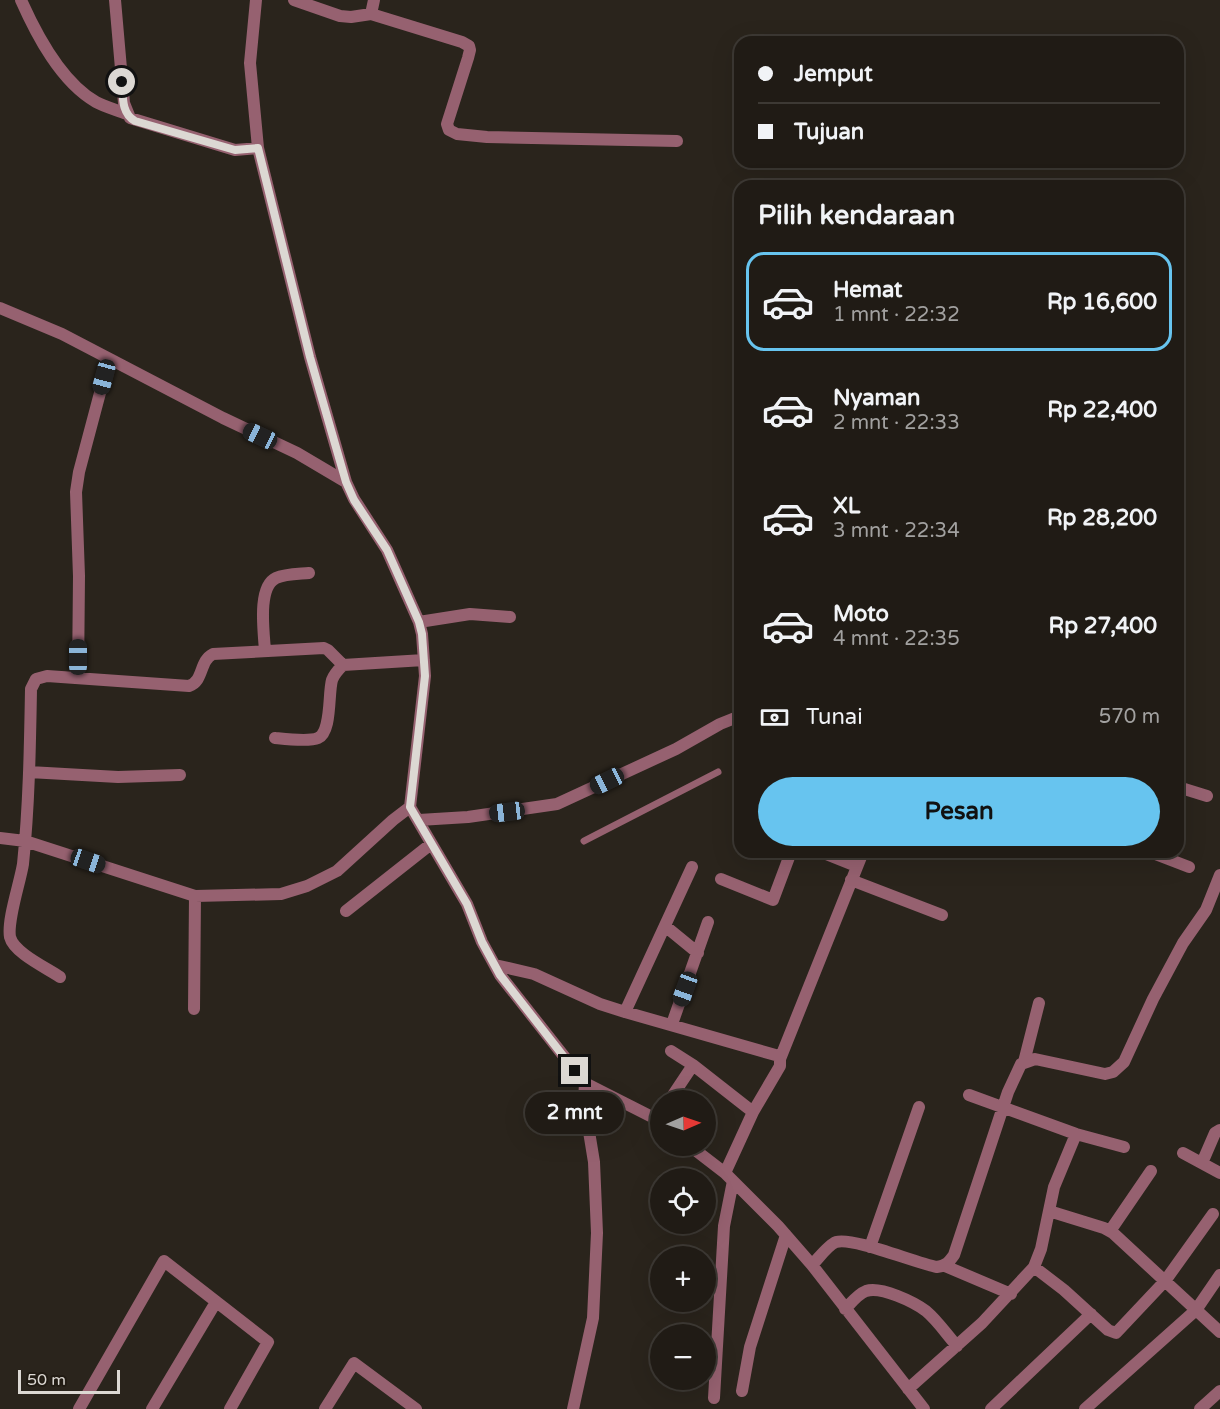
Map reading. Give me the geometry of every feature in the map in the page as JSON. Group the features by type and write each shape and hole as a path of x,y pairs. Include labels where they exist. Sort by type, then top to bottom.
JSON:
{"street":[{"path":"21,0 47,52 78,89 96,102 127,114 135,121 235,150 258,148"},
{"path":"116,0 124,103 127,114"},
{"path":"256,0 250,63 258,148 310,357 346,482 354,500 387,550 419,622 422,634 425,676 410,807 467,904 482,942 495,966 514,993 585,1083 650,1114"},
{"path":"294,0 340,16 371,14 469,46 468,58 447,123 449,130 457,134 487,137 677,141"},
{"path":"371,14 374,0"},
{"path":"0,308 62,334 297,453 346,482"},
{"path":"78,678 79,576 76,492 79,472 109,358"},
{"path":"265,651 265,590 269,583 277,578 309,573"},
{"path":"419,622 470,614 510,617"},
{"path":"60,977 20,951 10,937 10,925 25,841 32,683 40,676 189,686 194,685 198,680 204,662 213,654 324,648 343,665"},
{"path":"275,738 310,740 323,734 327,722 332,680 343,665 424,660"},
{"path":"419,820 468,817 557,804 676,749 734,718"},
{"path":"29,772 118,777 180,775"},
{"path":"1184,789 1207,796"},
{"path":"0,838 25,841 195,896 230,897 281,894 307,886 337,871 410,807"},
{"path":"346,912 431,844"},
{"path":"721,879 773,900 789,858"},
{"path":"836,858 856,866"},
{"path":"714,1398 729,1177 753,1112 780,1066 780,1059 859,858"},
{"path":"1166,858 1189,867"},
{"path":"625,1012 692,867"},
{"path":"812,1265 835,1242 870,1247 927,1266 937,1268 945,1266 954,1255 1018,1068 1024,1062 1035,1059 1106,1074 1119,1067 1124,1062 1153,999 1183,943 1206,910 1220,875"},
{"path":"851,880 942,915"},
{"path":"194,1009 195,896"},
{"path":"672,1024 708,922"},
{"path":"665,926 698,953"},
{"path":"495,966 534,974 600,1004 776,1054 780,1059"},
{"path":"1024,1062 1039,1003"},
{"path":"671,1051 693,1065 753,1112"},
{"path":"676,1090 693,1065"},
{"path":"576,1408 593,1318 597,1233 594,1162 584,1101 585,1083"},
{"path":"969,1095 1076,1134 1125,1148"},
{"path":"870,1247 919,1107"},
{"path":"1202,1163 1215,1133 1220,1130"},
{"path":"908,1389 957,1346 1011,1294 1034,1268 1041,1249 1054,1187 1076,1134"},
{"path":"1183,1153 1220,1173"},
{"path":"703,1156 729,1177 786,1235 924,1409"},
{"path":"1110,1231 1151,1171"},
{"path":"1049,1211 1110,1231 1220,1332"},
{"path":"1034,1268 1064,1290 1108,1330 1113,1333 1117,1332 1165,1281 1213,1214"},
{"path":"742,1391 750,1347 786,1235"},
{"path":"80,1409 164,1261 268,1342 230,1409"},
{"path":"945,1266 1011,1294"},
{"path":"1085,1409 1196,1310 1220,1275"},
{"path":"845,1309 862,1293 873,1290 881,1291 899,1297 927,1312 957,1346"},
{"path":"152,1409 216,1302"},
{"path":"991,1409 1091,1314"},
{"path":"325,1409 354,1363 416,1409"},
{"path":"1200,1409 1220,1391"}],"lane":[{"path":"584,841 718,772"}],"route":[{"path":"122,82 125,108 130,118 135,121 235,150 258,148 310,357 346,482 354,500 387,550 419,622 422,634 425,676 410,807 467,904 482,942 500,975 575,1071"}]}
